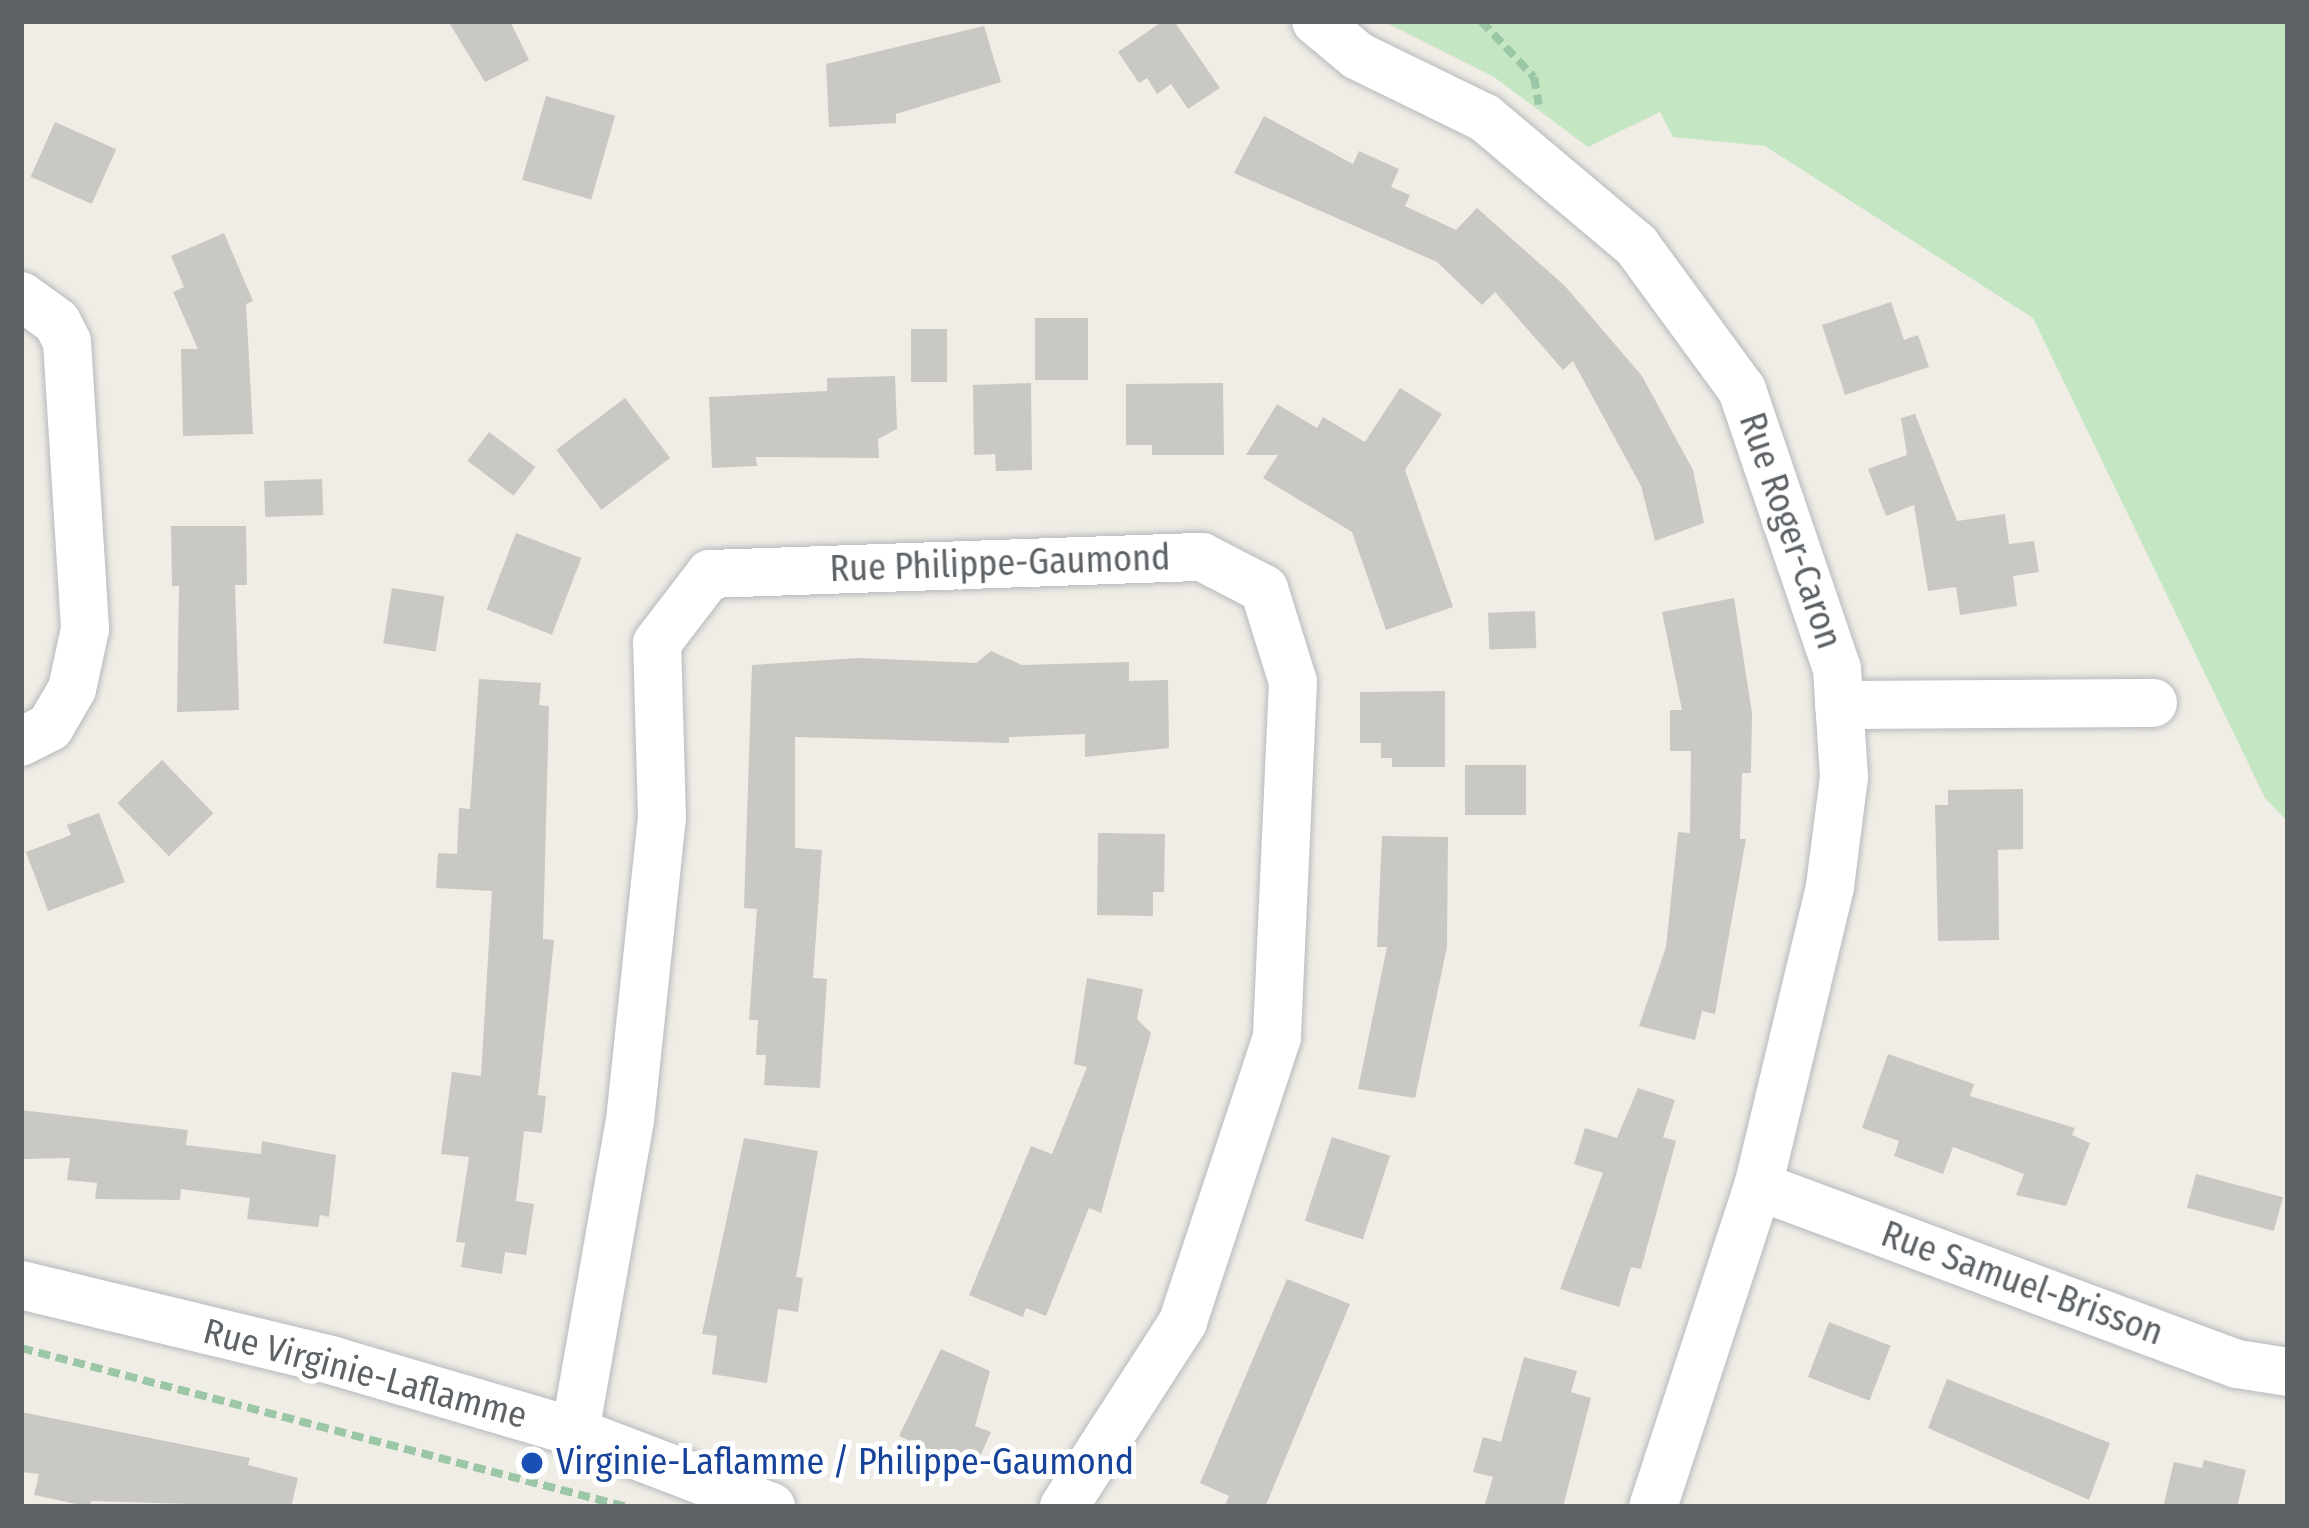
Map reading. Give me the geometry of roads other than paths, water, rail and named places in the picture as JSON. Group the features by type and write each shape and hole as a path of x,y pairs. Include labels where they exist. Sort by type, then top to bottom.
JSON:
{"street":[{"name":"Rue Roger-Caron","path":"1316,21 1358,56 1485,118 1636,245 1742,390 1808,564 1839,706 1844,777 1830,886 1758,1186 1653,1507"},
{"path":"21,296 57,322 68,342 85,629 72,689 50,727 21,742"},
{"name":"Rue Philippe-Gaumond","path":"575,1432 630,1121 662,818 657,643 710,574 1202,557 1264,589 1293,682 1277,1037 1184,1322 1064,1507"},
{"path":"1839,706 2153,704"},
{"name":"Rue Samuel-Brisson","path":"1758,1186 2237,1364 2288,1372"},
{"name":"Rue Virginie-Laflamme","path":"21,1285 334,1361 575,1432 771,1507"}],"place":[{"name":"Virginie-Laflamme / Philippe-Gaumond","path":"532,1463"}]}
